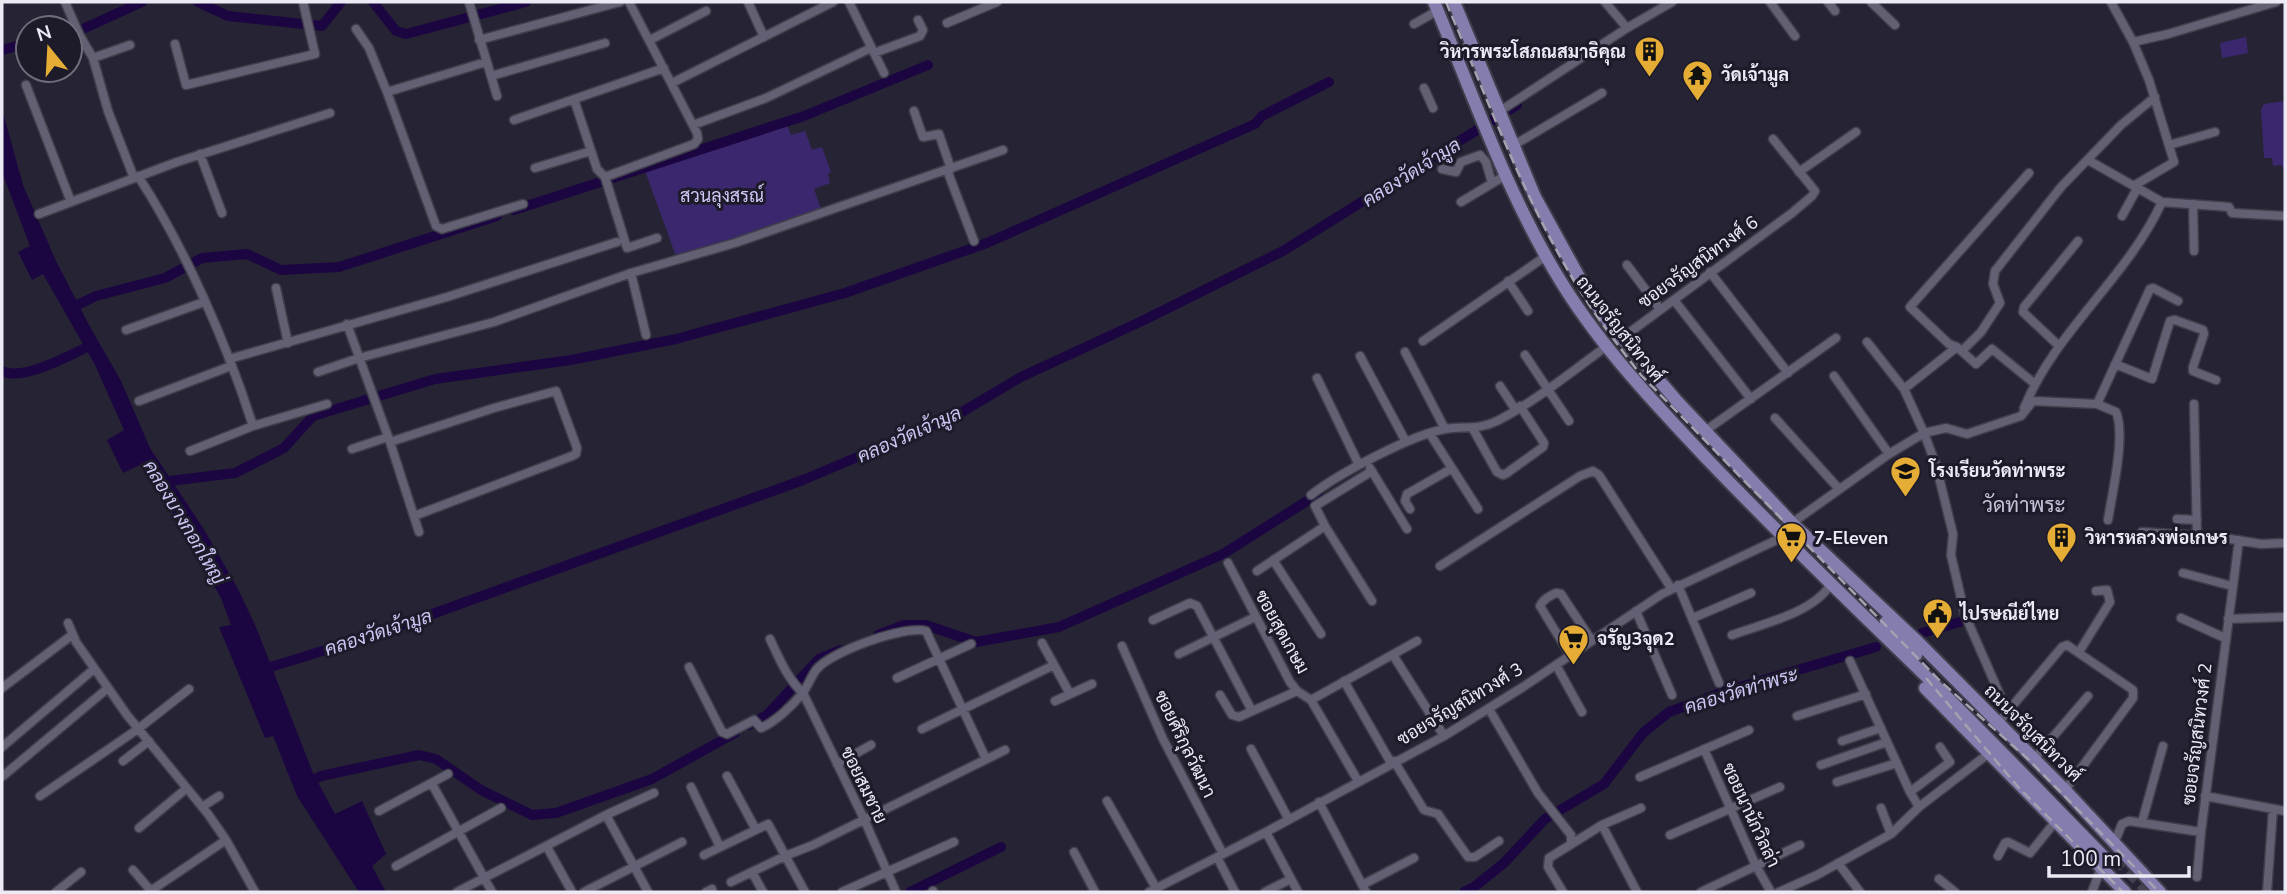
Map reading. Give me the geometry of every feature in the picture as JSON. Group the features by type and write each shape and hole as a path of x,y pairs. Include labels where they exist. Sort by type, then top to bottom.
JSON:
{"main road":[{"name":"ถนนจรัญสนิทวงศ์","path":"1454,2 1535,197 1606,318 1705,431 1792,523 1916,640 2065,790 2160,892"},
{"name":"ถนนจรัญสนิทวงศ์","path":"1436,6 1506,175 1546,256 1563,286 1607,346 1662,411 1783,537 1903,654 2108,863"},
{"path":"1546,256 1562,247"},
{"name":"ถนนจรัญสนิทวงศ์","path":"1845,574 1909,648 2108,863 2124,891"},
{"name":"ถนนจรัญสนิทวงศ์","path":"1832,587 1887,649 2055,822 2108,863"},
{"path":"2124,891 2138,883 2140,871"}],"street":[{"path":"65,2 93,58 108,111 136,177 191,273 230,363 253,426"},
{"path":"175,44 186,85 315,54 303,2"},
{"path":"468,2 497,96"},
{"path":"479,40 620,2"},
{"path":"607,180 694,144 698,139 629,2"},
{"path":"748,2 764,37"},
{"path":"672,83 764,37 814,6 833,2"},
{"path":"849,2 884,73"},
{"path":"947,23 998,2"},
{"path":"1605,2 1627,28"},
{"path":"1501,114 1627,28 1672,2"},
{"path":"1770,2 1795,36"},
{"path":"1828,2 1835,11"},
{"path":"1871,2 1895,25"},
{"path":"2111,2 2133,42 2155,97 2174,162 2136,186 2122,216"},
{"path":"2133,42 2276,2"},
{"path":"1413,24 1436,6"},
{"path":"650,40 706,11"},
{"path":"693,125 766,98 872,51 920,36 923,30 918,20"},
{"path":"356,29 369,48 387,92 436,226 442,229 523,204"},
{"path":"491,76 605,43"},
{"path":"93,58 130,45"},
{"path":"387,92 486,62"},
{"path":"514,120 664,68"},
{"path":"26,85 71,202"},
{"path":"1424,88 1433,108"},
{"path":"1514,145 1602,93"},
{"path":"1905,389 1981,332 2000,303 1993,284 1995,271 2048,202 2121,125 2155,97"},
{"path":"574,99 597,169 607,180 627,248 657,238"},
{"path":"914,111 923,137 939,134 974,241"},
{"path":"39,214 200,154 330,113"},
{"path":"1773,139 1799,172 1856,132"},
{"path":"2169,145 2215,132"},
{"path":"318,372 359,358 494,322 631,273 735,243 1003,150"},
{"path":"535,167 591,151"},
{"path":"200,154 222,213"},
{"path":"1442,169 1456,173 1461,162 1479,155 1486,162 1492,183"},
{"path":"2088,160 2162,202 2229,206 2232,213 2285,216"},
{"name":"ซอยจรัญสนิทวงศ์ 6","path":"1622,338 1793,213 1812,196 1815,191 1799,172"},
{"path":"2029,173 1910,307 1949,344 1976,364 1992,349 2035,384"},
{"path":"1461,202 1506,175"},
{"path":"2021,416 2035,384 2059,346 2136,248 2162,202"},
{"path":"2193,204 2194,251"},
{"path":"2059,346 2023,312 2024,307 2078,241"},
{"path":"139,401 230,363 288,343 447,297 617,242"},
{"path":"1423,341 1546,256"},
{"path":"1627,265 1660,309"},
{"path":"1710,272 1788,373"},
{"path":"631,273 646,335"},
{"path":"1508,281 1528,311"},
{"path":"276,288 288,343"},
{"path":"2098,404 2150,289 2153,288 2178,301"},
{"path":"1674,300 1751,399"},
{"path":"126,330 204,302"},
{"path":"2115,364 2152,379 2170,321 2175,320 2203,330 2193,371 2216,380"},
{"path":"347,324 419,531"},
{"path":"1705,431 1836,338"},
{"path":"1867,342 1905,389 1924,433 1938,473 1953,534 1951,555 1965,615 2007,711"},
{"path":"1311,495 1406,442 1445,429 1473,429 1496,421 1548,390 1607,346"},
{"path":"1405,352 1445,429"},
{"path":"1525,355 1569,421"},
{"path":"1360,356 1406,442"},
{"path":"1834,376 1889,454"},
{"path":"1317,378 1363,464 1372,471 1407,529"},
{"path":"1473,429 1497,471 1503,475 1543,447 1544,443 1500,386"},
{"path":"352,449 556,391 577,448 576,454 414,516"},
{"path":"1792,523 1889,454 1924,433 1946,428 1967,434 2021,416 2034,401 2098,404 2116,412 2119,422 2117,463 2108,520"},
{"path":"190,451 253,426 327,404"},
{"path":"2194,404 2197,537"},
{"path":"1775,418 1839,489"},
{"path":"1430,434 1478,509"},
{"path":"1410,509 1405,500 1410,491 1451,469"},
{"path":"1372,471 1315,506 1372,601"},
{"path":"1440,566 1587,472 1593,471 1599,475 1675,587 1693,618 1719,683"},
{"path":"2176,519 2197,520"},
{"path":"1257,571 1325,526"},
{"path":"2143,532 2261,544 2285,543"},
{"name":"ซอยจรัญสนิทวงศ์ 3","path":"1152,890 1444,736 1675,587 1783,537"},
{"name":"ซอยจรัญสนิทวงศ์ 2","path":"2142,822 2201,832 2239,540"},
{"path":"1273,560 1321,634"},
{"name":"ซอยสุดเกษม","path":"1228,563 1297,691 1311,699"},
{"path":"2183,573 2232,586"},
{"path":"1732,635 1803,609 1832,587"},
{"path":"2079,652 2110,601 2107,590 2096,591"},
{"path":"1570,655 1540,606 1542,601 1556,593 1561,594 1592,641"},
{"path":"1693,618 1751,593"},
{"path":"1153,620 1194,603 1252,710"},
{"path":"1636,611 1672,695"},
{"path":"1179,654 1255,617"},
{"path":"2228,619 2285,617"},
{"path":"2181,618 2225,638"},
{"path":"68,623 72,635 94,669 226,841 255,892"},
{"path":"689,667 722,732 727,734 757,724 763,728 770,723 816,670 835,655 891,634 914,629 926,631 986,759"},
{"path":"2,688 72,635"},
{"name":"ซอยสมชาย","path":"770,639 837,764 896,892"},
{"path":"1357,781 1311,699 1417,640"},
{"path":"1042,643 1070,694"},
{"path":"897,678 971,644"},
{"path":"1998,723 2062,647 2067,645 2128,685 2134,694 2133,698 2065,790"},
{"name":"ซอยศิริกุลวัฒนา","path":"1122,646 1236,892"},
{"path":"1393,655 1444,736"},
{"path":"1850,661 1919,807"},
{"path":"922,729 1054,665"},
{"path":"1556,665 1582,712"},
{"path":"2,747 94,669"},
{"path":"1345,681 1424,810 1438,814 1468,857 1475,857 1499,841"},
{"path":"1055,701 1091,684"},
{"path":"3,776 108,688"},
{"path":"40,796 138,729 189,689"},
{"path":"1220,695 1234,717 1297,691"},
{"path":"1797,716 1866,694"},
{"path":"2034,759 2088,696"},
{"path":"1489,709 1549,809 1571,835 1571,844"},
{"path":"1842,741 1881,728"},
{"path":"1640,777 1749,730"},
{"path":"123,761 149,741"},
{"path":"1821,765 1887,742"},
{"path":"837,764 871,745"},
{"path":"2114,844 2124,822 2142,822 2163,746"},
{"path":"1910,792 1950,762 1940,747"},
{"path":"1251,749 1288,818"},
{"name":"ซอยนานักวิลล่า","path":"1704,749 1756,866 1771,892"},
{"path":"731,882 813,845 1005,750"},
{"path":"1779,892 1794,889 1891,834 1919,807 1988,754"},
{"path":"1837,782 1897,762"},
{"path":"379,811 448,774"},
{"path":"727,776 755,828"},
{"path":"432,784 492,892"},
{"path":"691,787 720,847"},
{"path":"1670,835 1780,787"},
{"path":"139,828 187,788"},
{"path":"457,892 654,793"},
{"path":"202,807 219,796"},
{"path":"2205,796 2285,811"},
{"path":"1107,801 1152,890"},
{"path":"1319,802 1364,889 1414,858"},
{"path":"1881,807 1891,834"},
{"path":"396,866 501,808"},
{"path":"1563,892 1547,862 1602,825 1641,808"},
{"path":"2267,892 2273,808"},
{"path":"606,815 648,892"},
{"path":"1998,856 2008,842 2030,853 2055,822"},
{"path":"704,856 755,828 768,824 805,892"},
{"path":"1602,825 1637,892"},
{"path":"1266,832 1298,892"},
{"path":"2197,877 2201,832"},
{"path":"133,870 150,892 226,841"},
{"path":"584,892 682,842"},
{"path":"842,892 954,842"},
{"path":"1701,892 1800,845"},
{"path":"547,846 572,892"},
{"path":"1074,852 1095,892"},
{"path":"1838,863 1860,892"},
{"path":"2092,892 2108,863"},
{"path":"55,892 82,872"},
{"path":"752,872 763,892"},
{"path":"1265,892 1291,879"},
{"path":"1939,879 1955,892"}],"green space":[{"path":"2246,37 2248,53 2222,58 2220,43"},
{"path":"2285,101 2283,170 2282,165 2273,166 2272,158 2264,158 2261,110 2264,104"},
{"name":"สวนลุงสรณ์","path":"787,125 791,135 805,131 812,150 822,147 831,172 828,174 830,183 814,189 822,212 677,259 645,171"}],"water":[{"name":"คลองบางกอกใหญ่","path":"2,109 23,185 56,261 121,381 150,448 205,531 238,589 256,627 313,773 335,814 362,801 386,854 372,866 386,892 359,892 297,796 273,736 265,738 219,627 231,625 221,598 144,463 123,473 107,440 124,430 95,365 43,274 32,280 18,252 30,246 2,172"}],"waterway":[{"path":"84,28 142,2"},
{"path":"198,2 228,16 322,26 341,2"},
{"path":"373,2 396,31 406,34 526,2"},
{"path":"2,50 14,47"},
{"path":"514,210 804,116 928,65"},
{"name":"คลองบางกอกใหญ่","path":"161,482 235,473 284,448 313,416 435,379 571,360 676,339 845,293 987,243 1255,124 1262,116 1329,82"},
{"name":"คลองวัดเจ้ามูล","path":"261,670 377,634 803,480 957,415 1021,377 1283,251 1517,105"},
{"path":"71,308 96,296 165,278 202,258 247,254 281,270 339,267 497,216"},
{"path":"2,371 22,373 34,370 92,345"},
{"path":"878,635 904,625 926,625 976,642 1059,627 1223,554 1318,494"},
{"name":"คลองวัดท่าพระ","path":"1922,633 1960,622"},
{"name":"คลองวัดท่าพระ","path":"1464,892 1504,863 1545,819 1604,784 1643,733 1669,712 1726,691 1876,647"},
{"path":"749,725 767,715 819,659 841,650"},
{"path":"305,784 321,776 419,755 436,759 481,790 532,815 556,813 652,779 735,733"},
{"path":"910,892 1001,847"}],"tunnel":[{"path":"2116,858 2149,892"}],"railway":[{"path":"1446,2 1505,143 1554,246 1589,304 1641,375 1939,680 2029,760 2159,892"},
{"path":"1926,678 2019,788 2123,892"}],"place":[{"name":"วิหารพระโสภณสมาธิคุณ","path":"1649,79"},
{"name":"วัดเจ้ามูล","path":"1698,102"},
{"name":"โรงเรียนวัดท่าพระ","path":"1906,498"},
{"name":"7-Eleven","path":"1791,565"},
{"name":"วิหารหลวงพ่อเกษร","path":"2062,565"},
{"name":"ไปรษณีย์ไทย","path":"1937,641"},
{"name":"จรัญ3จุด2","path":"1574,666"}],"district":[{"name":"วัดท่าพระ","path":"2024,505"}]}
